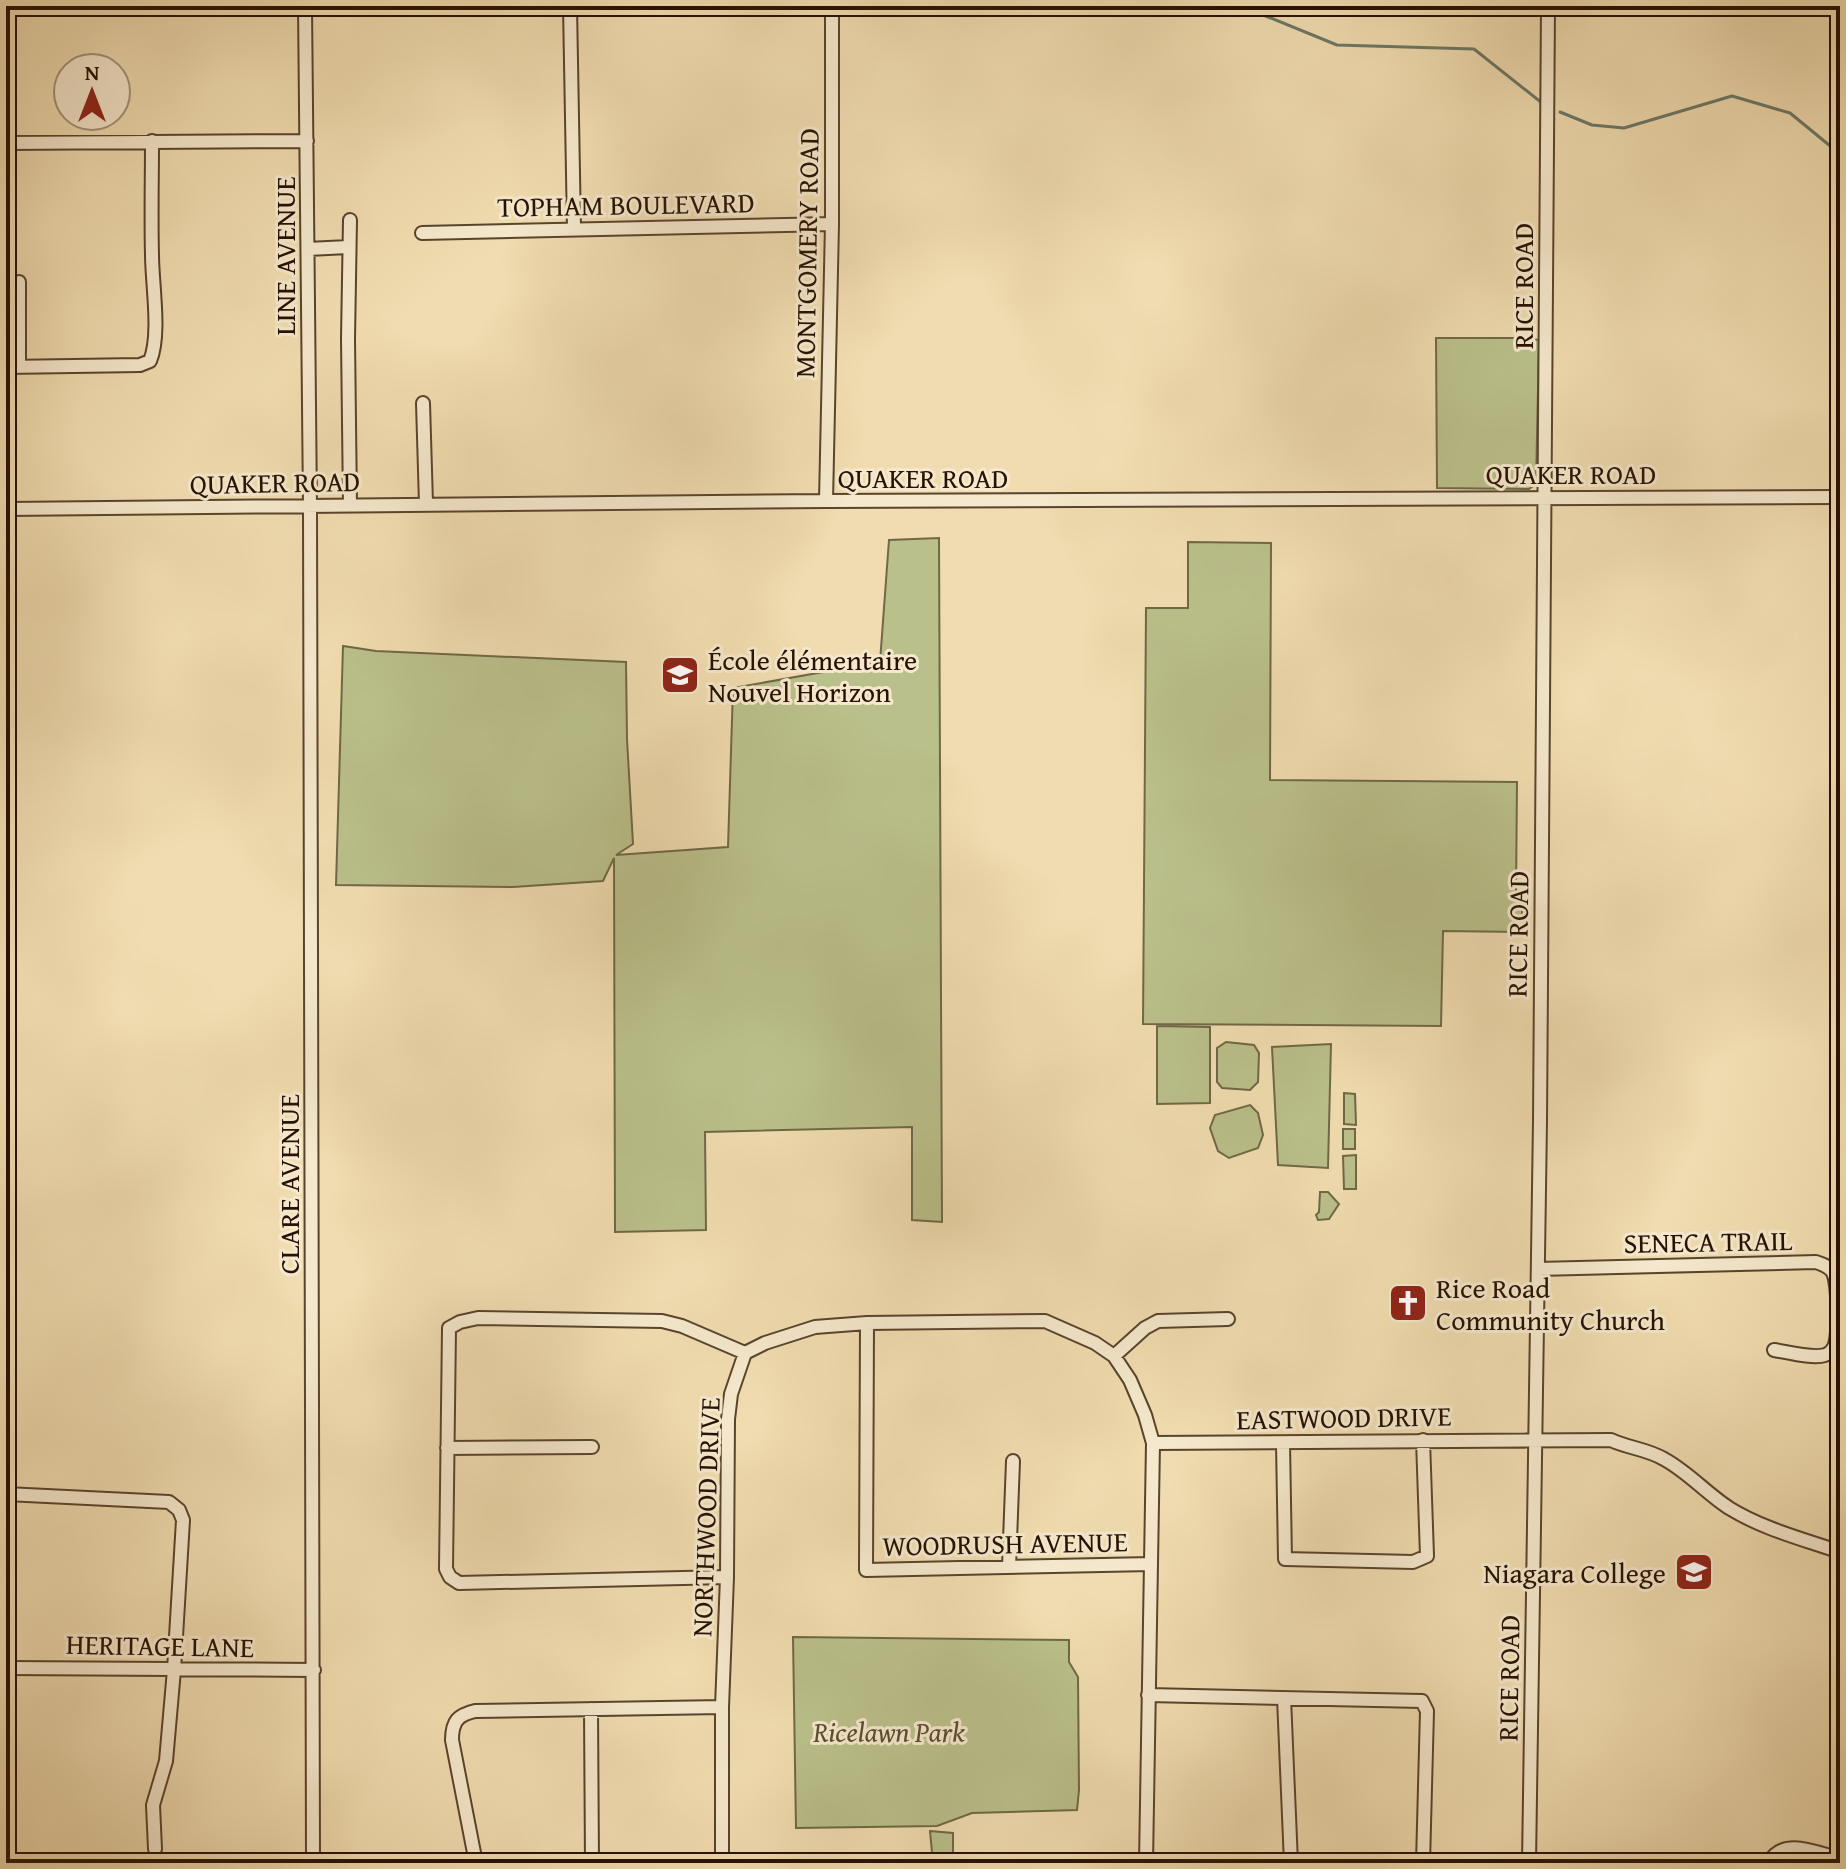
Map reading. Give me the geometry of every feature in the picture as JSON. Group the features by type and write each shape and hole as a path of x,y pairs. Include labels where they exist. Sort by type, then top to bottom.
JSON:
{"street":[{"name":"LINE AVENUE","path":"305,6 310,505"},
{"path":"570,6 574,229"},
{"name":"MONTGOMERY ROAD","path":"826,501 832,224 832,6"},
{"name":"RICE ROAD","path":"1529,1863 1538,1269 1548,6"},
{"path":"19,282 12,366 140,365 150,361 154,351 155,328 152,141"},
{"path":"6,143 307,141"},
{"path":"350,220 350,505"},
{"name":"TOPHAM BOULEVARD","path":"422,233 832,224"},
{"path":"308,249 348,247"},
{"path":"423,403 426,504"},
{"name":"QUAKER ROAD","path":"6,509 826,501 1840,497"},
{"name":"CLARE AVENUE","path":"310,505 313,1863"},
{"name":"SENECA TRAIL","path":"1538,1269 1816,1262 1826,1266 1837,1282 1836,1334 1832,1351 1815,1356 1774,1350"},
{"path":"727,1577 459,1583 450,1577 446,1569 449,1328 478,1318 662,1321 682,1326 745,1353 765,1343 815,1327 867,1323 1045,1321 1095,1343 1114,1356 1130,1380 1153,1443 1146,1863"},
{"path":"1114,1356 1145,1328 1158,1321 1228,1319"},
{"name":"WOODRUSH AVENUE","path":"867,1323 866,1570 1151,1564"},
{"name":"NORTHWOOD DRIVE","path":"722,1863 728,1419 731,1394 745,1353"},
{"path":"1283,1443 1285,1559 1413,1562 1427,1556 1423,1440"},
{"name":"EASTWOOD DRIVE","path":"1153,1443 1611,1440 1647,1451 1671,1463 1744,1516 1840,1552"},
{"path":"447,1448 592,1447"},
{"path":"1009,1567 1013,1461"},
{"path":"6,1494 169,1502 179,1510 183,1520 174,1670 166,1761 153,1805 155,1849"},
{"name":"HERITAGE LANE","path":"6,1668 314,1670"},
{"path":"1148,1695 1422,1701 1427,1711 1423,1863"},
{"path":"1284,1698 1291,1863"},
{"path":"476,1863 452,1740 457,1719 463,1714 475,1711 722,1707"},
{"path":"591,1709 592,1863"},
{"path":"1769,1863 1778,1851 1789,1847 1840,1859"}],"green space":[{"path":"1436,338 1539,340 1536,484 1529,489 1437,488"},
{"path":"939,538 942,1222 912,1220 912,1127 705,1132 706,1230 615,1232 614,858 603,881 513,887 336,885 343,646 376,651 626,662 633,844 616,855 728,847 733,688 880,662 889,540"},
{"path":"1188,542 1271,543 1270,780 1517,782 1516,894 1522,895 1522,932 1443,931 1441,1026 1143,1024 1146,608 1188,608"},
{"path":"1157,1026 1210,1027 1210,1103 1157,1104"},
{"path":"1226,1042 1254,1045 1259,1053 1258,1082 1250,1090 1222,1088 1217,1082 1217,1048"},
{"path":"1331,1044 1328,1168 1278,1165 1272,1047"},
{"path":"1344,1093 1355,1094 1356,1125 1344,1124"},
{"path":"1250,1105 1258,1113 1263,1135 1258,1148 1229,1158 1218,1151 1210,1128 1215,1115"},
{"path":"1343,1129 1355,1129 1355,1149 1343,1149"},
{"path":"1356,1155 1356,1189 1344,1189 1343,1156"},
{"path":"1320,1192 1328,1192 1339,1204 1329,1219 1318,1220 1316,1215 1319,1212"},
{"name":"Ricelawn Park","path":"793,1637 1069,1640 1069,1662 1078,1677 1077,1810 972,1813 937,1826 796,1828"},
{"path":"930,1831 953,1833 953,1863 933,1863"}],"waterway":[{"path":"1184,6 1251,10 1337,45 1474,49 1542,103"},
{"path":"1560,112 1592,125 1624,128 1732,96 1790,113 1840,154"}],"place":[{"name":"École élémentaire Nouvel Horizon","path":"680,675"},
{"name":"Rice Road Community Church","path":"1408,1303"},
{"name":"Niagara College","path":"1694,1572"}]}
